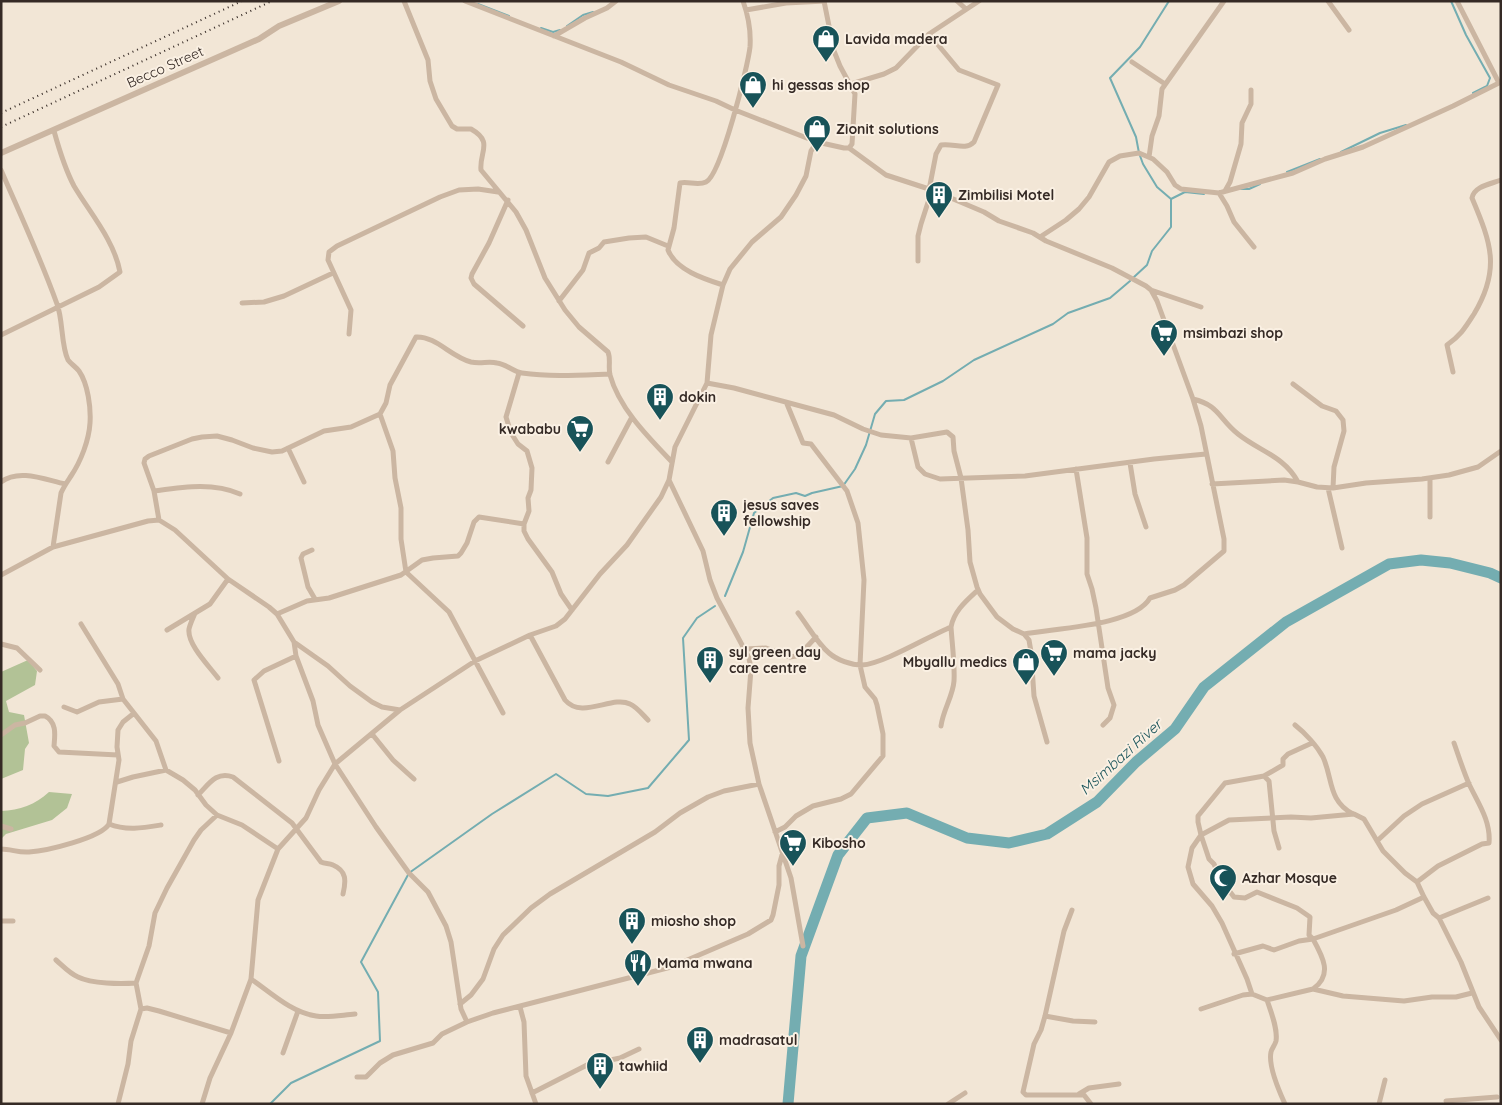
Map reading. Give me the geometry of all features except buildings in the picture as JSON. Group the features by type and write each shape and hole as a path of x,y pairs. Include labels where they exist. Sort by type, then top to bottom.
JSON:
{"street":[{"name":"Becco Street","path":"1,153 259,39 279,26 339,1"},
{"path":"404,1 428,60 430,81 436,99 452,126 457,129 472,129 481,137 485,144 485,150 480,163 481,170 498,192 508,200 526,230 545,278 559,300 579,327 608,352 610,357 610,374 618,394 632,417 671,461"},
{"path":"465,1 621,62 669,85 716,101 817,142 849,148 886,175 930,190 984,212 1052,244 1112,268 1151,290 1201,307"},
{"path":"554,36 607,8 616,1"},
{"path":"723,285 702,278 684,268 670,256 668,246 674,228 680,183 705,183 710,179 722,155 748,64 750,45 744,1"},
{"path":"958,1 966,9"},
{"path":"851,84 884,74 896,68 929,34 979,1"},
{"path":"1149,157 1152,136 1160,116 1162,89 1224,1"},
{"path":"1328,1 1349,30"},
{"path":"1040,237 1080,209 1109,162 1120,156 1139,153 1149,157 1167,172 1171,182 1181,189 1222,192 1293,173 1326,159 1363,147 1453,106 1500,82 1457,1"},
{"path":"746,10 780,4 824,2 834,51 855,94 856,105 852,144 849,148"},
{"path":"918,261 918,236 930,190 936,154 941,145 950,143 965,147 970,146 974,142 998,86 996,83 959,70 929,34"},
{"path":"1132,62 1165,84"},
{"path":"1222,192 1230,182 1241,144 1242,123 1251,104 1250,90"},
{"path":"1,335 99,287 120,272 111,248 74,185 60,152 54,130"},
{"path":"202,1104 210,1078 231,1033 251,979 258,900 278,849 306,818 319,790 335,764 400,710 475,661 530,635 559,624 645,522 669,480 675,447 707,383 711,335 723,285 730,269 737,258 752,242 781,218 796,196 806,176 811,151 817,142"},
{"path":"1,170 58,306 68,360 79,371 85,384 90,420 89,433 84,448 72,475 61,493 53,547"},
{"path":"1452,372 1447,345 1459,336 1468,323 1486,292 1490,277 1491,259 1487,240 1472,194 1476,189 1501,180"},
{"path":"349,334 350,310 328,260 329,252 351,238 459,190 478,189 498,192"},
{"path":"1222,192 1234,222 1254,247"},
{"path":"508,200 471,278 474,284 523,326"},
{"path":"559,300 583,270 589,253 599,248 604,242 646,237 668,246"},
{"path":"242,303 264,302 284,296 333,273"},
{"path":"707,383 734,388 787,404 834,415 863,429 881,435 911,438 947,432 953,437 954,451 962,478 970,562 978,590 997,617 1013,629 1024,634 1099,623 1131,613 1145,606 1150,598 1176,590 1224,551 1224,539 1201,426 1193,398 1161,310 1151,290"},
{"path":"159,520 154,491 145,472 145,458 192,439 217,436 272,452 288,448 324,431 351,427 380,414 386,403 390,385 416,337 425,337 456,356 471,362 498,363 519,372 546,375 610,374"},
{"path":"519,372 506,417 511,432 518,444 526,450 532,468 531,490 528,498 529,511 524,524 524,531 552,572 560,594 572,610"},
{"path":"1293,384 1322,406 1336,411 1343,420 1344,431 1334,467 1331,488 1342,548"},
{"path":"1193,398 1208,404 1239,435 1281,461 1294,474 1298,482"},
{"path":"775,832 785,827 796,816 809,808 841,799 851,794 883,756 883,734 877,705 875,699 865,687 860,665 864,568 858,524 848,491 811,444 803,443 787,404"},
{"path":"380,414 393,451 400,508 401,540 406,572 449,612 503,712"},
{"path":"608,462 632,417"},
{"path":"911,438 916,461 925,474 940,479 1025,476 1206,454"},
{"path":"288,448 304,482"},
{"path":"1212,484 1266,480 1298,482 1317,487 1331,488 1430,478 1450,475 1478,467 1501,451"},
{"path":"1130,463 1136,494 1146,527"},
{"path":"1076,469 1087,538 1087,574 1099,623 1108,688 1114,706 1110,718 1102,725"},
{"path":"1,482 5,479 24,475 65,484"},
{"path":"1430,478 1430,517"},
{"path":"669,480 702,551 717,598 746,649 749,658 751,669 748,708 750,743 759,784 791,878 803,946"},
{"path":"154,491 216,486 240,494"},
{"path":"277,614 315,599 329,598 401,575 422,560 458,556 467,542 474,522 479,517 524,524"},
{"path":"1,575 53,547 159,520 175,530 228,579 269,606 277,614 294,642 296,656 313,700 318,724 335,764 376,827 409,873 428,892 438,909 449,935 460,1004 466,1022"},
{"path":"312,550 303,554 301,558 308,587 315,599"},
{"path":"167,630 210,604 228,579"},
{"path":"941,726 942,718 953,690 951,627 953,617 978,590"},
{"path":"195,613 189,630 190,637 196,649 218,678"},
{"path":"798,613 827,651 836,658 860,665 872,663 951,627"},
{"path":"82,624 118,684 122,699 156,741 166,770 183,780 217,815 242,826 278,849"},
{"path":"1024,634 1030,645 1032,688 1047,742"},
{"path":"530,635 570,706 577,708 595,707 625,702 632,704 648,720"},
{"path":"746,649 766,648 790,657 796,656 816,637"},
{"path":"294,642 328,666 350,686 372,702 382,707 400,710"},
{"path":"1,644 17,648 40,670"},
{"path":"279,761 254,680 264,671 296,656"},
{"path":"64,707 77,712 99,702 122,699"},
{"path":"1,849 29,852 74,843 103,831 109,824 117,782 120,760 117,740 118,730 120,725 133,714"},
{"path":"1,735 15,725 45,716 50,718 54,726 54,746 56,750 65,753 118,755"},
{"path":"1295,724 1318,749 1324,760 1334,796 1347,811 1364,819 1377,841 1399,867 1417,882 1433,913 1439,918 1461,962 1479,1007 1501,1040"},
{"path":"372,734 393,760 414,779"},
{"path":"1201,1009 1243,995 1252,994 1267,1000 1313,989 1320,984 1325,975 1324,961 1309,935 1310,921 1306,913 1257,892 1244,898 1234,897 1221,880 1214,864 1208,859 1200,835 1198,816 1226,783 1264,776 1283,765 1283,759 1288,754 1312,743"},
{"path":"1417,882 1438,866 1482,844 1489,843 1490,836 1486,819 1469,783 1454,743"},
{"path":"117,782 166,770"},
{"path":"198,795 214,779 226,774 233,777 285,816 321,862 335,866 344,875 346,881 343,894"},
{"path":"1264,776 1269,781 1272,818 1279,848"},
{"path":"1377,841 1400,820 1422,804 1469,783"},
{"path":"460,1004 483,979 494,949 503,935 531,908 550,894 655,832 708,797 759,784"},
{"path":"1252,994 1212,906 1193,884 1188,867 1192,848 1200,835 1229,820 1311,818 1354,814"},
{"path":"118,1104 128,1064 131,1040 141,1009 136,982 149,946 156,913 166,888 194,840 201,830 217,815"},
{"path":"109,824 120,828 161,825"},
{"path":"1,826 12,829"},
{"path":"357,1077 366,1077 386,1058 412,1048 433,1043 442,1034 466,1022 493,1013 671,968 748,934 771,920 774,915 782,855"},
{"path":"1234,954 1263,946 1274,950 1299,940 1313,939 1396,910 1424,897"},
{"path":"1439,918 1488,898"},
{"path":"1072,910 1064,932 1045,1016 1034,1044 1023,1092 1026,1095 1032,1096 1080,1094 1084,1095 1091,1104"},
{"path":"1,921 13,921"},
{"path":"56,960 79,978 106,982 136,982"},
{"path":"251,979 298,1011 316,1017 355,1014"},
{"path":"1313,989 1343,996 1404,1000 1456,997 1472,993"},
{"path":"1267,1000 1276,1036 1275,1043 1270,1052 1275,1084 1285,1104"},
{"path":"520,1007 524,1022 526,1076 536,1104"},
{"path":"141,1009 147,1008 159,1011 231,1033"},
{"path":"283,1053 298,1011"},
{"path":"1045,1016 1073,1021 1095,1022"},
{"path":"532,1093 587,1065 620,1058 638,1049"},
{"path":"1379,1104 1385,1080"},
{"path":"1080,1094 1089,1088 1119,1084"},
{"path":"948,1104 965,1093"},
{"path":"1446,1101 1499,1096 1498,1104"}],"green space":[{"path":"28,660 37,671 35,685 6,701 9,712 24,715 29,743 25,749 23,770 1,779 1,672"},
{"path":"49,792 72,794 67,808 52,820 6,834 1,839 1,811 27,806"}],"waterway":[{"path":"1134,277 1147,265 1152,251 1171,227 1171,199 1157,187 1143,164 1136,137 1110,78 1140,47 1169,1"},
{"path":"1451,1 1466,35 1490,78 1487,86 1473,93"},
{"path":"478,4 509,16"},
{"path":"567,26 583,15 593,12"},
{"path":"541,28 553,32 560,30"},
{"path":"1341,152 1380,133 1406,125"},
{"path":"1287,172 1320,159"},
{"path":"1241,189 1249,189 1260,184"},
{"path":"1171,199 1185,192 1204,194"},
{"path":"725,596 743,552 754,513 773,498 796,493 805,496 843,486 855,469 866,445 875,414 886,401 904,400 943,381 974,360 1053,324 1068,313 1110,298 1130,281"},
{"name":"Msimbazi River","path":"788,1104 801,956 838,855 867,818 907,813 967,838 1009,843 1047,834 1097,802 1136,762 1175,729 1204,687 1286,622 1389,564 1421,560 1450,563 1490,573 1501,578"},
{"path":"270,1104 291,1083 380,1041 378,992 361,962 409,873 492,814 556,774 586,794 608,796 648,788 689,740 683,638 697,618 715,606"}],"railway":[{"path":"1,113 242,1"},
{"path":"1,127 272,1"}],"place":[{"name":"Lavida madera","path":"826,63"},
{"name":"hi gessas shop","path":"753,109"},
{"name":"Zionit solutions","path":"817,153"},
{"name":"Zimbilisi Motel","path":"939,219"},
{"name":"msimbazi shop","path":"1164,357"},
{"name":"dokin","path":"660,421"},
{"name":"kwababu","path":"580,453"},
{"name":"jesus saves fellowship","path":"724,537"},
{"name":"mama jacky","path":"1054,677"},
{"name":"syl green day care centre","path":"710,684"},
{"name":"Mbyallu medics","path":"1026,686"},
{"name":"Kibosho","path":"793,867"},
{"name":"Azhar Mosque","path":"1223,902"},
{"name":"miosho shop","path":"632,945"},
{"name":"Mama mwana","path":"638,987"},
{"name":"madrasatul","path":"700,1064"},
{"name":"tawhiid","path":"600,1090"}]}
